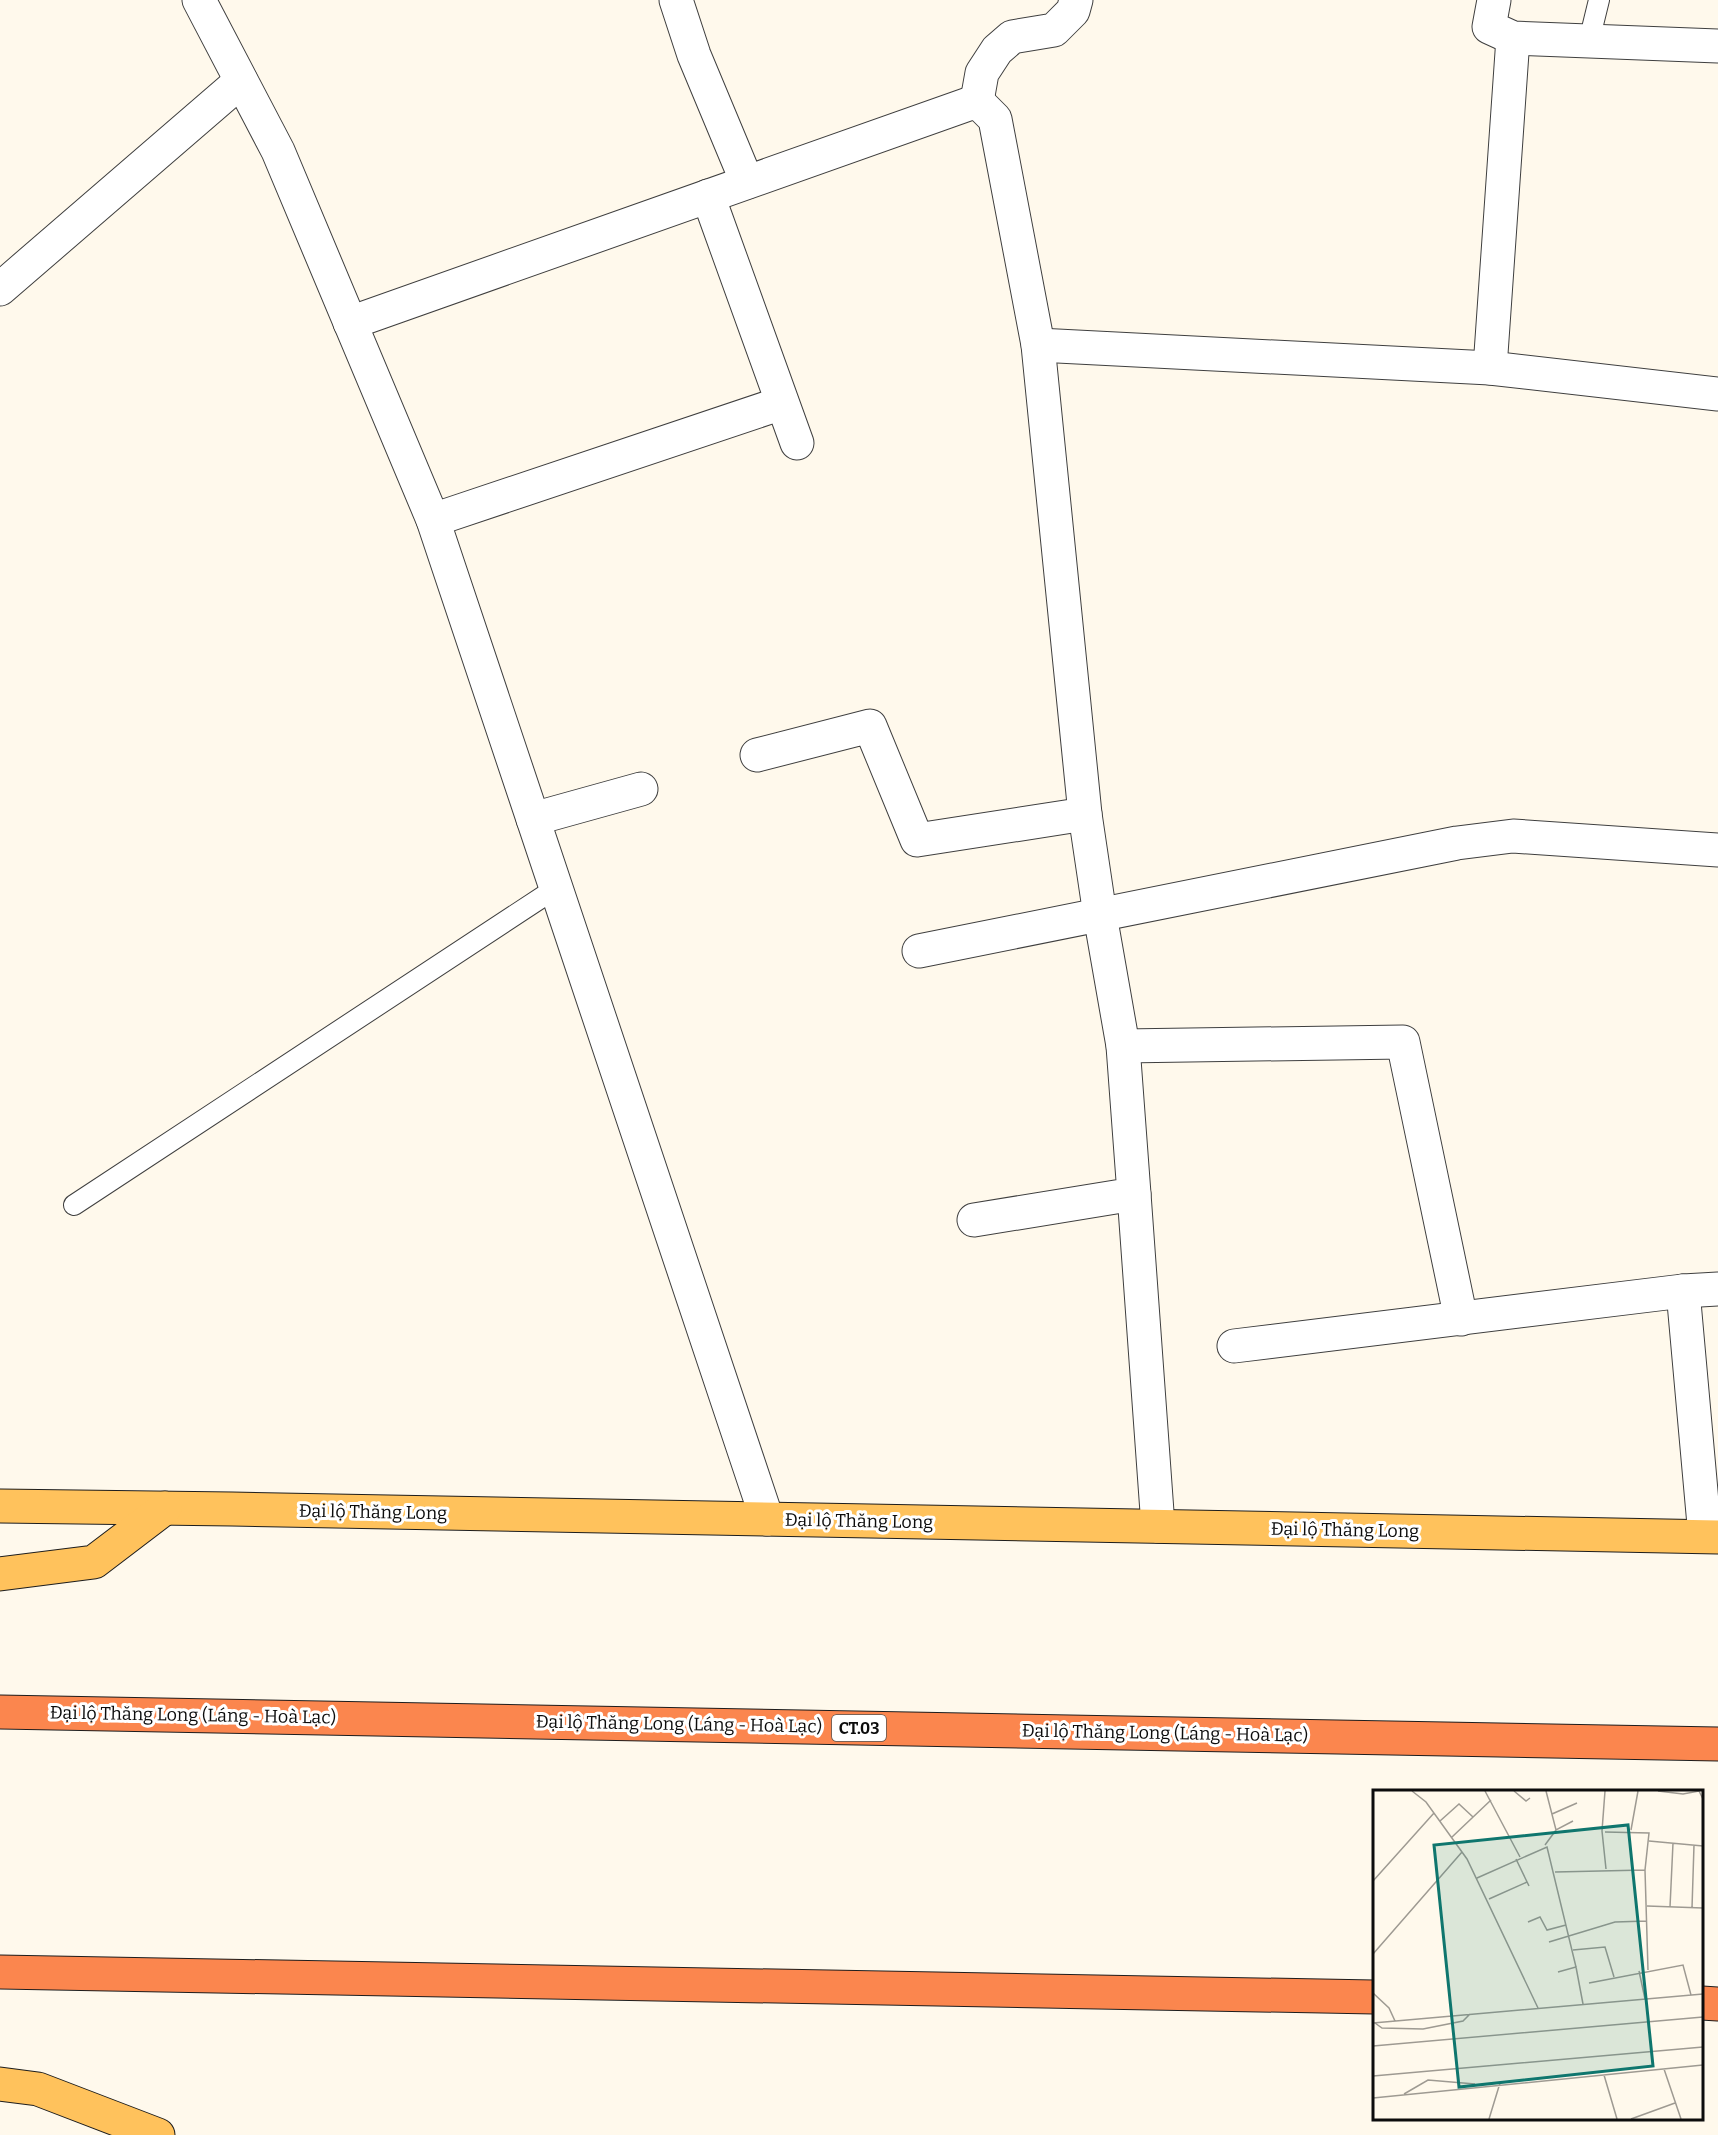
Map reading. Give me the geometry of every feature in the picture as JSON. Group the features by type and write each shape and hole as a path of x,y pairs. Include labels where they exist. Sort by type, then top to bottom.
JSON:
{"highway":[{"name":"Đại lộ Thăng Long (Láng - Hoà Lạc)","path":"0,1712 1718,1744"},
{"path":"0,1972 1373,1997"},
{"path":"1703,2003 1718,2004"}],"main road":[{"name":"Đại lộ Thăng Long","path":"0,1506 1712,1536"},
{"path":"0,1574 94,1562 165,1508"},
{"path":"0,2084 38,2089 158,2135"}],"street":[{"path":"199,0 278,151 433,520 767,1519"},
{"path":"676,0 694,55 747,182"},
{"path":"976,101 982,73 997,50 1012,37 1054,30 1073,11 1076,0"},
{"path":"1494,0 1489,27 1513,38 1718,46"},
{"path":"1490,368 1513,38"},
{"path":"0,289 241,81"},
{"path":"350,323 976,101"},
{"path":"976,101 995,119 1038,345 1085,814 1123,1046 1158,1526"},
{"path":"708,196 797,443"},
{"path":"1038,345 1490,368 1718,394"},
{"path":"433,520 782,403"},
{"path":"757,755 870,726 917,840 1085,814"},
{"path":"533,819 641,789"},
{"path":"920,951 1457,843 1513,836 1718,850"},
{"path":"1123,1046 1403,1042 1461,1318"},
{"path":"974,1220 1134,1194"},
{"path":"1234,1346 1683,1291 1718,1289"},
{"path":"1683,1291 1712,1536"}],"lane":[{"path":"1589,41 1599,0"},
{"path":"74,1205 556,888"}]}
